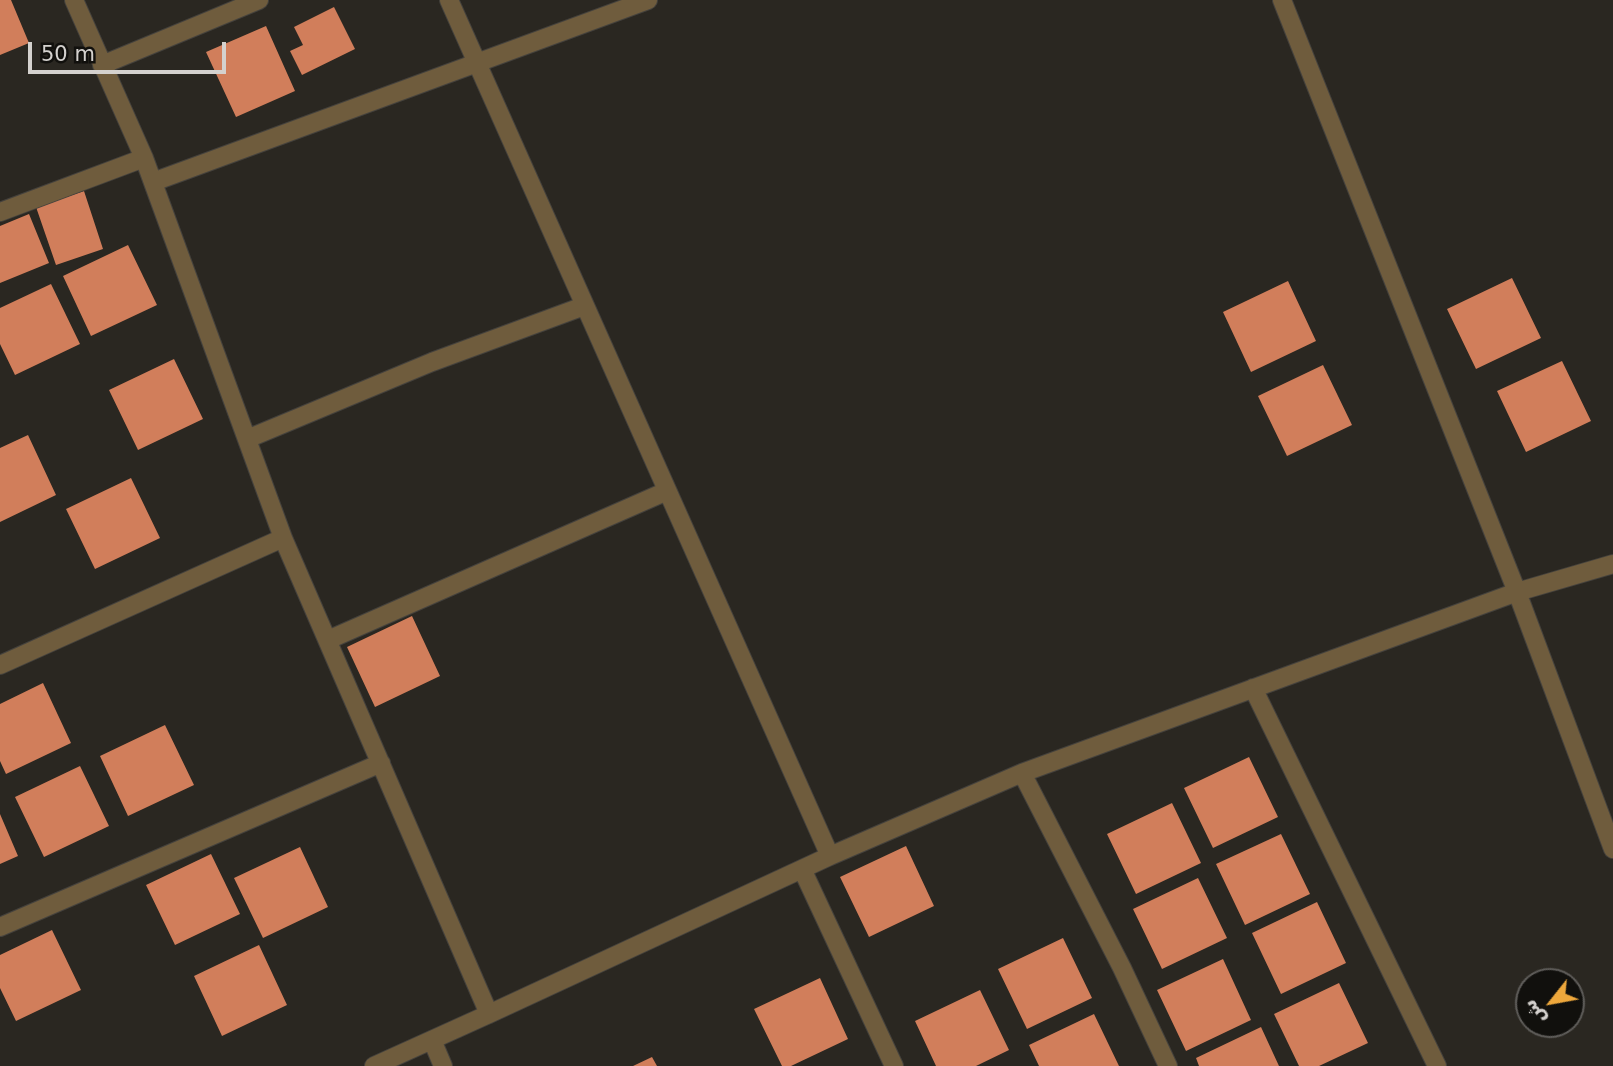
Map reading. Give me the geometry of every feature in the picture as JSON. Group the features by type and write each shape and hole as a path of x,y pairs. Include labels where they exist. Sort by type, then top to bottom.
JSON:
{"street":[{"path":"74,0 144,158 283,538 489,1014"},
{"path":"103,65 258,0"},
{"path":"449,0 830,856"},
{"path":"153,182 476,65 602,8 648,0"},
{"path":"1282,0 1517,592 1613,849"},
{"path":"0,212 144,158"},
{"path":"247,439 444,357 584,306"},
{"path":"328,640 667,491"},
{"path":"0,665 283,538"},
{"path":"374,1066 830,856 1022,773 1517,592 1613,564"},
{"path":"1253,688 1437,1066"},
{"path":"0,927 381,763"},
{"path":"1022,773 1122,968 1168,1066"},
{"path":"802,869 894,1066"},
{"path":"432,1040 443,1066"}],"building":[{"path":"0,0 11,0 29,43 0,55"},
{"path":"334,7 355,49 302,75 290,51 303,45 294,27"},
{"path":"266,26 295,91 236,117 206,52"},
{"path":"84,191 103,249 56,265 36,207"},
{"path":"29,214 49,263 0,283 0,226"},
{"path":"128,245 157,305 91,336 63,276"},
{"path":"1512,278 1541,338 1476,369 1447,309"},
{"path":"1288,281 1316,341 1251,372 1223,312"},
{"path":"51,284 80,344 15,375 0,344 0,308"},
{"path":"174,359 203,419 138,450 109,390"},
{"path":"1562,361 1591,421 1526,452 1497,391"},
{"path":"1323,365 1352,425 1287,456 1258,396"},
{"path":"28,435 56,495 0,522 0,448"},
{"path":"131,478 160,538 95,569 66,509"},
{"path":"412,616 440,676 375,707 347,647"},
{"path":"43,683 71,743 6,774 0,761 0,704"},
{"path":"165,725 194,785 128,816 100,756"},
{"path":"1249,757 1278,817 1213,848 1184,788"},
{"path":"80,766 109,826 44,857 15,797"},
{"path":"1172,803 1201,863 1136,894 1107,834"},
{"path":"0,814 18,856 0,864"},
{"path":"1281,834 1310,894 1245,925 1216,864"},
{"path":"906,846 934,906 869,937 840,877"},
{"path":"300,847 328,907 263,938 234,878"},
{"path":"211,854 240,914 175,945 146,885"},
{"path":"1198,878 1227,938 1162,969 1133,909"},
{"path":"1317,902 1346,963 1281,994 1252,933"},
{"path":"52,930 81,990 16,1021 0,988 0,955"},
{"path":"1063,938 1092,998 1027,1029 998,969"},
{"path":"259,945 287,1005 222,1036 194,976"},
{"path":"1223,959 1251,1020 1186,1051 1157,990"},
{"path":"820,978 848,1039 791,1066 782,1066 754,1009"},
{"path":"1339,983 1368,1043 1319,1066 1299,1066 1274,1014"},
{"path":"980,990 1009,1050 976,1066 936,1066 915,1021"},
{"path":"1094,1014 1119,1066 1039,1066 1029,1045"},
{"path":"1261,1027 1279,1066 1199,1066 1196,1058"},
{"path":"652,1057 657,1066 633,1066"}]}
